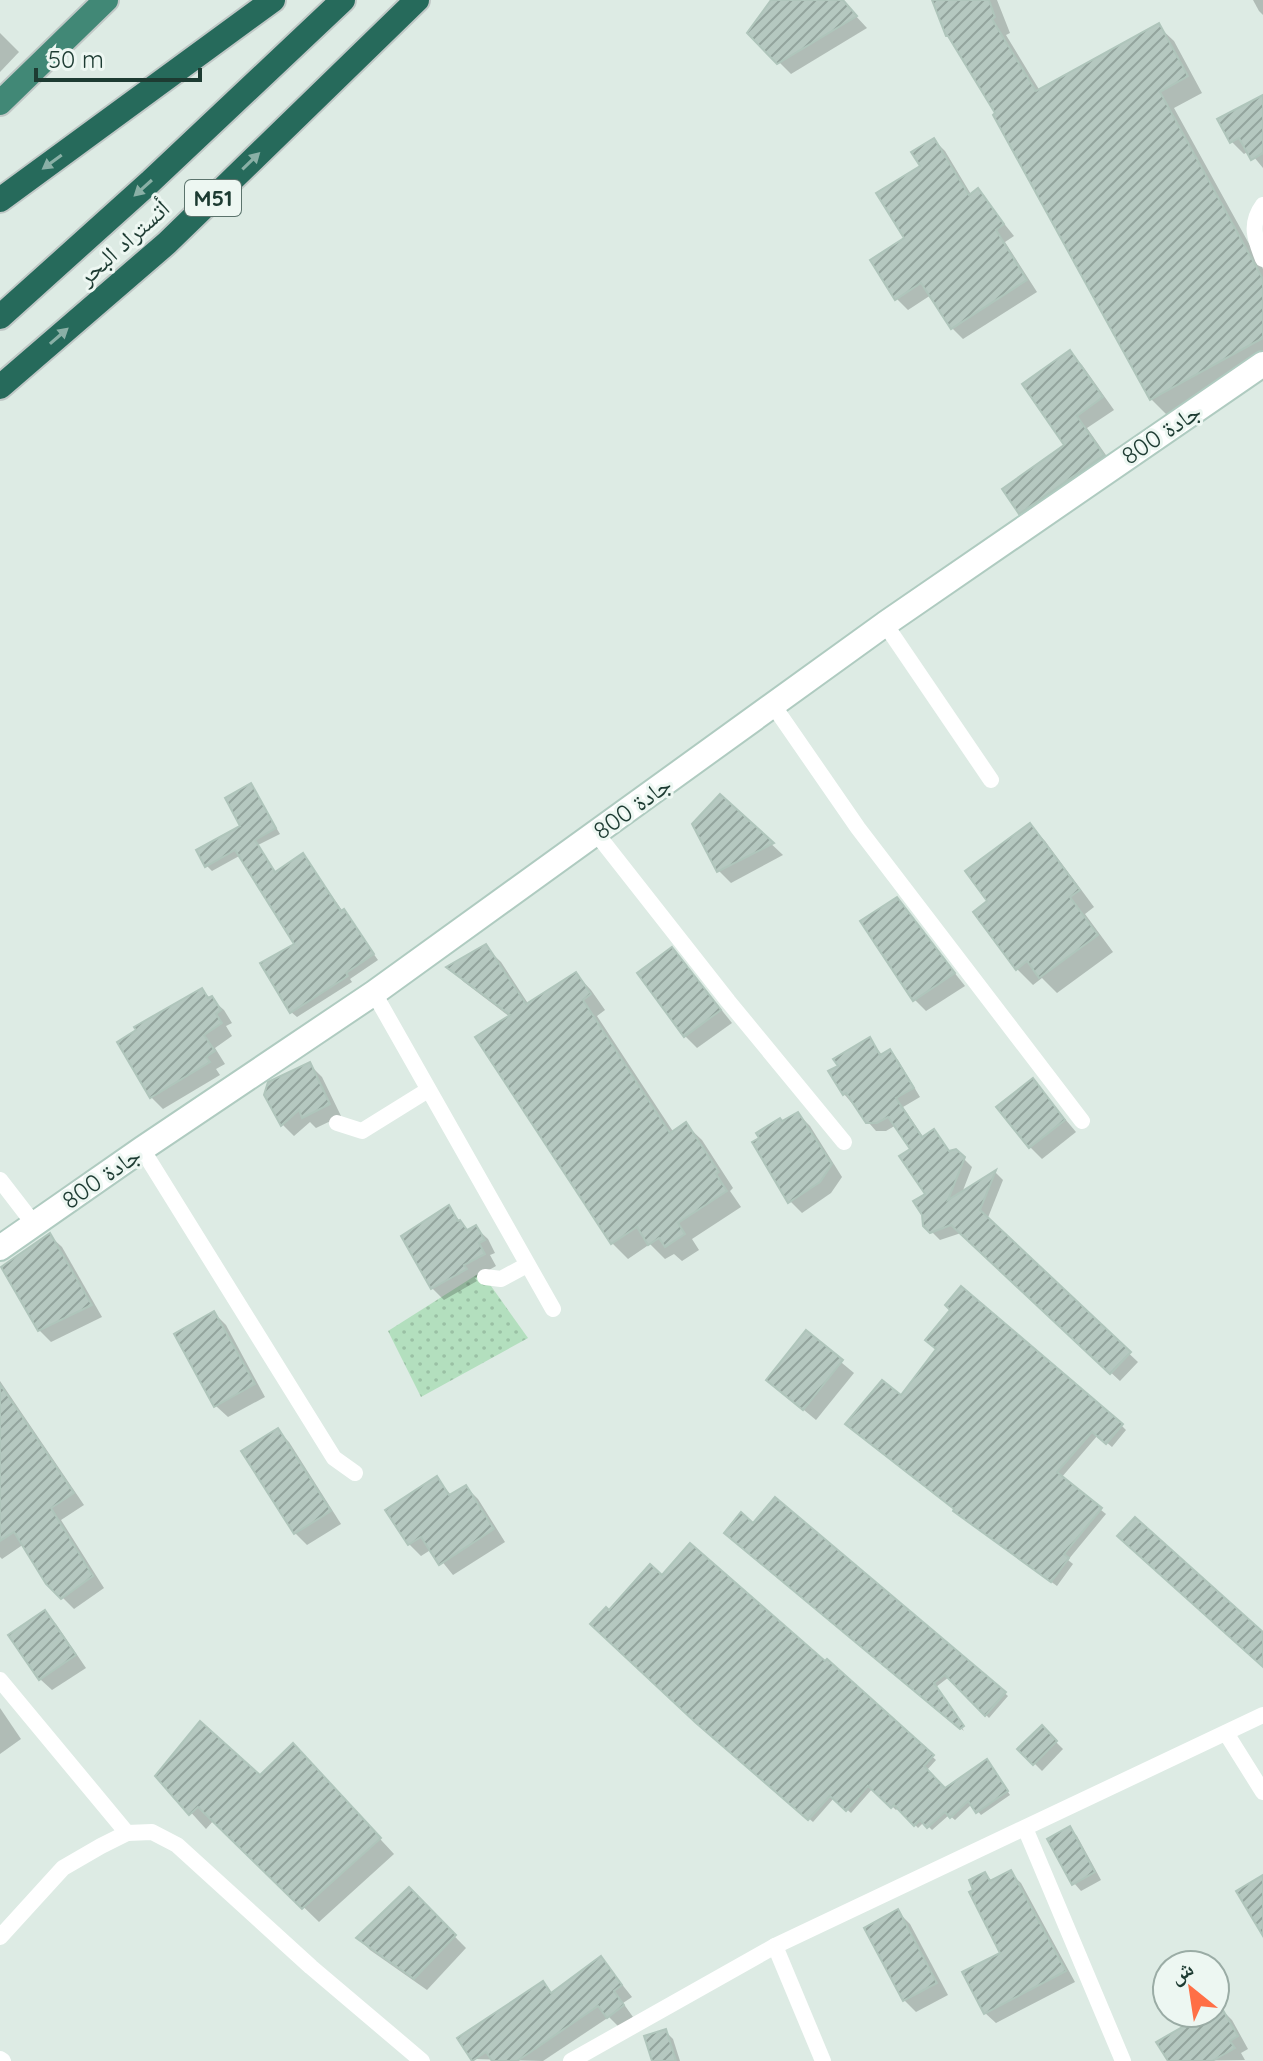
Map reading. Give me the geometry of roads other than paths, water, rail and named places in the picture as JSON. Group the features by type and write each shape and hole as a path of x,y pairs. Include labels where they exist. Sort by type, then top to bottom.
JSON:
{"highway":[{"path":"0,103 106,0"},
{"path":"0,200 273,0"},
{"name":"أتستراد البحر","path":"0,317 150,182 343,0"},
{"name":"أتستراد البحر","path":"0,387 167,243 417,0"}],"main road":[{"name":"جادة 800","path":"0,1248 374,993 885,624 1263,364"}],"street":[{"path":"1263,205 1255,216 1253,226 1263,259"},
{"path":"885,624 991,780"},
{"path":"773,705 858,828 1082,1121"},
{"path":"596,833 844,1142"},
{"path":"374,993 553,1309"},
{"path":"337,1123 362,1131 428,1090"},
{"path":"142,1149 334,1458 355,1473"},
{"path":"0,1180 34,1224"},
{"path":"485,1277 501,1279 527,1265"},
{"path":"0,1680 127,1833"},
{"path":"571,2061 775,1946 1263,1715"},
{"path":"1226,1733 1263,1792"},
{"path":"1025,1828 1123,2061"},
{"path":"0,1937 63,1868 127,1833 152,1832 177,1845 311,1967 422,2061"},
{"path":"775,1946 823,2061"}]}
